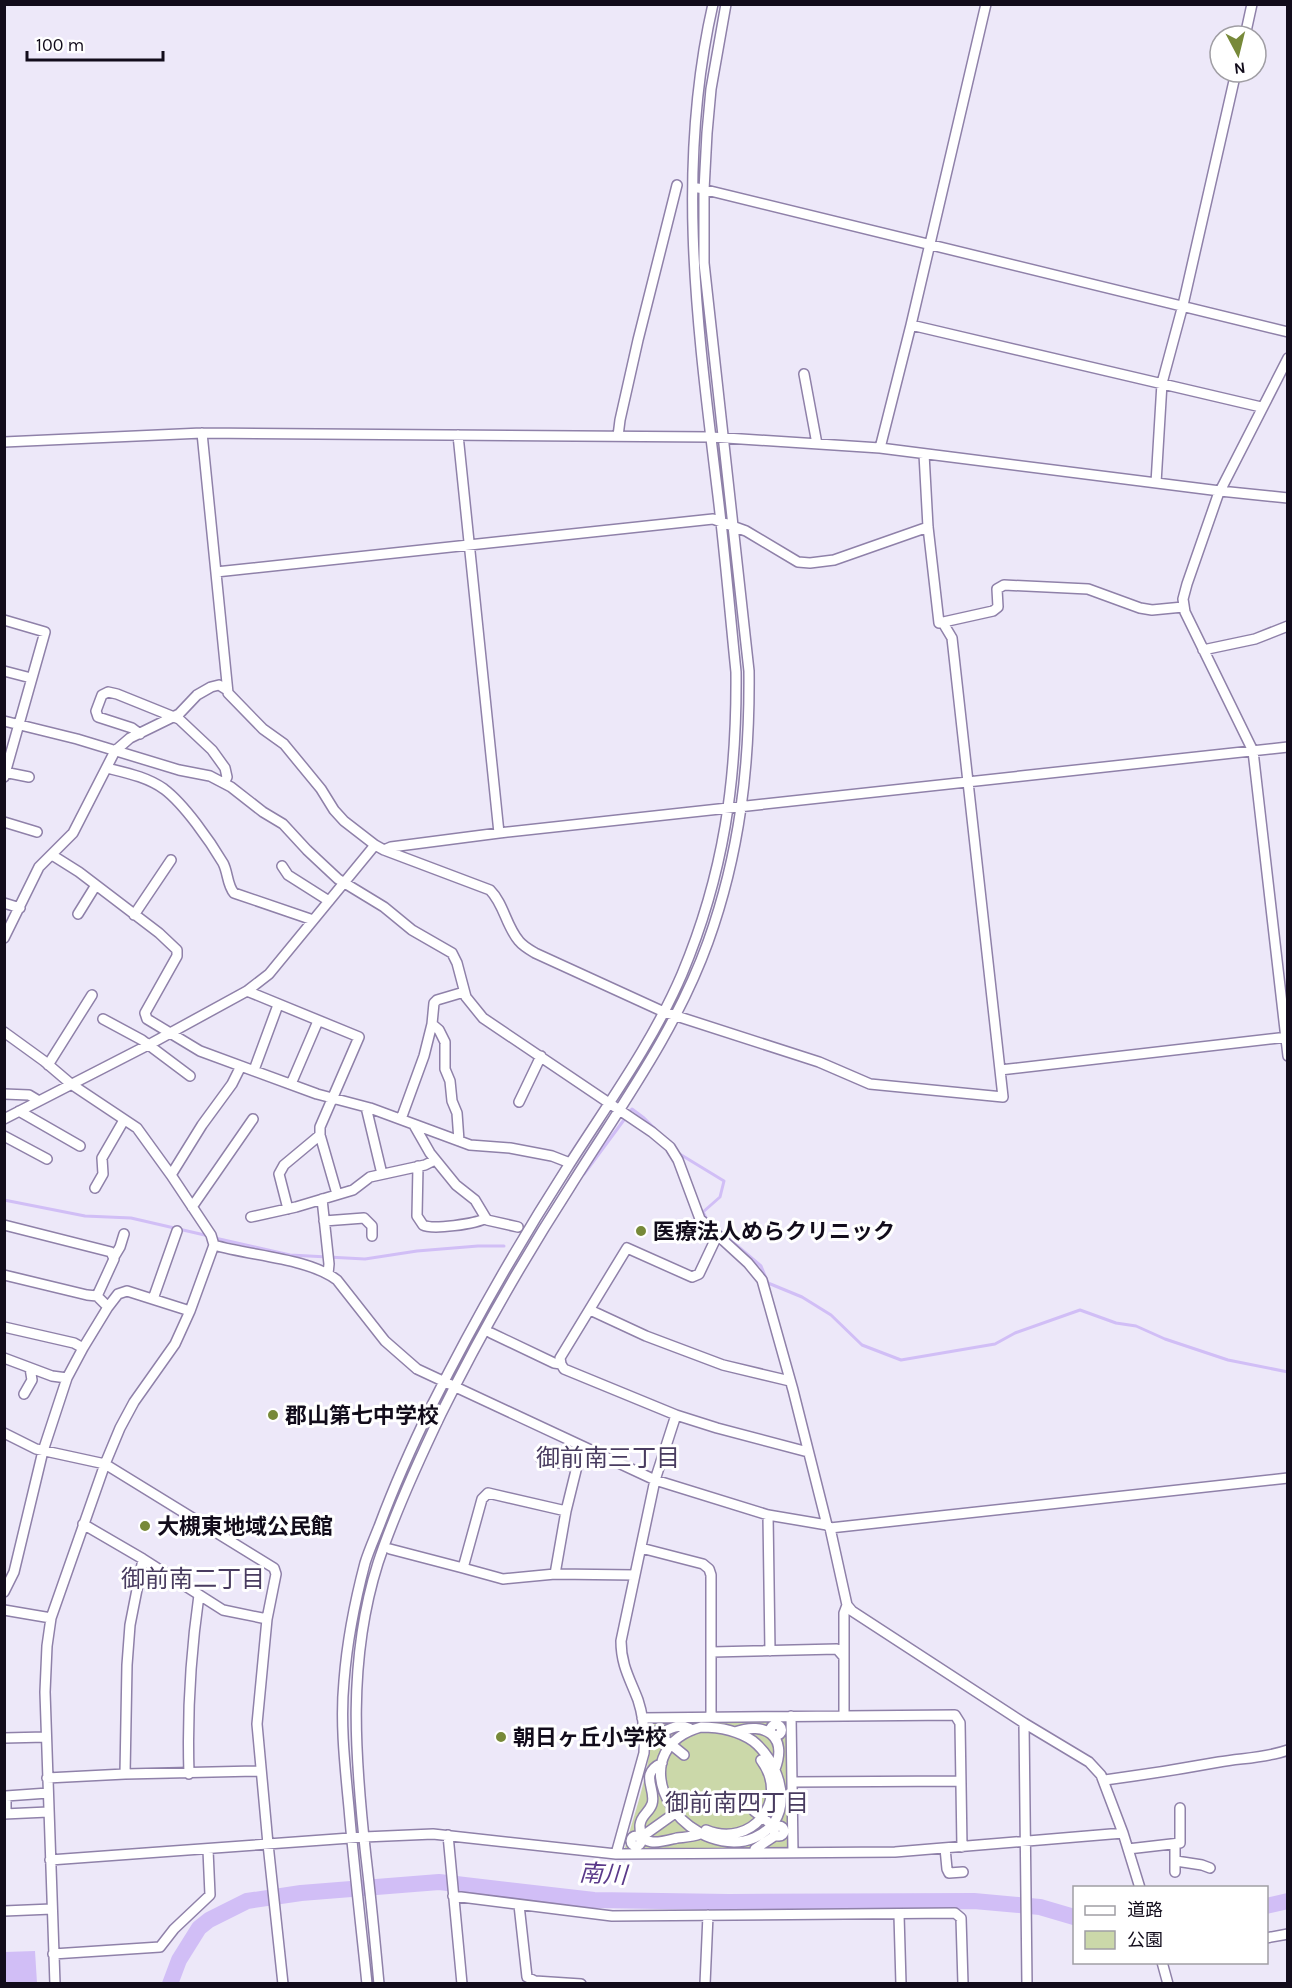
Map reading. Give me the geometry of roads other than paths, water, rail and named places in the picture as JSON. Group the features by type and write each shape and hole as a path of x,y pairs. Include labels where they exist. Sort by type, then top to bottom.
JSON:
{"street":[{"path":"367,1983 343,1723 344,1681 354,1611 366,1561 396,1481 444,1382 511,1257 645,1047 664,1012 700,928 716,873 729,809 737,723 736,672 722,522 696,300 692,186 699,87 713,4"},
{"path":"380,1983 364,1838 355,1723 356,1682 366,1613 378,1565 408,1485 454,1387 521,1263 656,1053 691,983 708,942 728,876 742,807 749,723 748,671 705,263 704,190 711,88 726,4"},
{"path":"880,448 986,4"},
{"path":"1248,24 1252,4"},
{"path":"1155,483 1162,383 1183,305 1233,84"},
{"path":"618,436 638,340 677,185"},
{"path":"692,186 1287,332"},
{"path":"910,325 1261,407"},
{"path":"1287,357 1220,491 1187,584 1183,607 1253,751 1287,1056"},
{"path":"804,374 817,444"},
{"path":"4,442 202,433 723,437 880,448 1287,498"},
{"path":"202,433 227,690"},
{"path":"458,435 499,833"},
{"path":"4,938 37,871 73,833 115,751 123,742 174,717 197,695 219,685 227,690 263,729 284,744 321,789 334,810 366,840 384,850 490,890 498,898 513,933 520,942 535,953 664,1012 819,1062 870,1084 1003,1097 952,638 943,623 939,623 928,527 924,454"},
{"path":"216,572 713,519 746,531 798,562 810,563 834,560 928,527"},
{"path":"943,623 998,608 998,589 1004,585 1088,589 1140,608 1152,610 1183,607"},
{"path":"4,620 45,632 5,774 29,777"},
{"path":"1203,650 1255,639 1287,626"},
{"path":"4,670 32,678"},
{"path":"140,734 132,728 98,717 96,711 102,695 108,692 117,694 179,720 212,750 226,770 227,777 224,783"},
{"path":"4,721 77,739 179,770 210,776 224,783 283,824 343,883 384,906 412,930 452,953 457,963 464,992 469,1002 483,1018 652,1132 669,1147 678,1160 700,1219 759,1274 765,1288 829,1527 847,1605 852,1611 1024,1723 1089,1762 1105,1780 1140,1886"},
{"path":"384,850 391,847 499,833 1287,747"},
{"path":"107,768 144,778 171,795 212,846 226,868 230,887 234,893 312,921"},
{"path":"4,822 37,832"},
{"path":"4,1119 172,1033 247,991 269,974 375,845"},
{"path":"51,855 68,863 159,933 177,950 177,956 145,1014 147,1019 200,1051 332,1098 401,1119 470,1145 510,1148 552,1156 570,1163"},
{"path":"135,915 171,860"},
{"path":"282,866 288,875 329,901"},
{"path":"78,914 96,885"},
{"path":"4,903 20,908"},
{"path":"247,991 358,1037 320,1127 320,1135 337,1194"},
{"path":"401,1119 424,1056 435,1001 464,992"},
{"path":"48,1065 92,995"},
{"path":"254,1070 278,1005"},
{"path":"103,1019 149,1045 190,1076"},
{"path":"291,1084 318,1020"},
{"path":"432,1024 439,1030 445,1042 445,1069 457,1113 459,1141"},
{"path":"4,1032 71,1084 142,1134 211,1235 214,1245 190,1311 175,1344 134,1402 120,1428 82,1524 51,1618 45,1671 55,1983"},
{"path":"1000,1070 1286,1037"},
{"path":"519,1102 541,1056"},
{"path":"171,1175 202,1125 232,1084 241,1066"},
{"path":"4,1094 29,1095 39,1101"},
{"path":"366,1107 382,1174"},
{"path":"19,1111 80,1146"},
{"path":"192,1207 253,1119"},
{"path":"94,1188 103,1174 102,1158 124,1120"},
{"path":"414,1125 435,1160 461,1190 475,1200 486,1218 493,1222 518,1227"},
{"path":"288,1209 280,1170 320,1135"},
{"path":"4,1136 47,1159"},
{"path":"250,1217 288,1209 353,1190 370,1177 435,1160"},
{"path":"418,1166 417,1216 423,1226 430,1228 486,1218"},
{"path":"322,1199 328,1274"},
{"path":"324,1221 363,1217 370,1224 372,1236"},
{"path":"4,1225 111,1252 114,1257"},
{"path":"153,1299 177,1231"},
{"path":"97,1296 124,1234"},
{"path":"717,1236 699,1274 692,1277 627,1248 560,1358 561,1364 564,1369 676,1415 808,1452"},
{"path":"214,1245 304,1265 328,1274 337,1280 385,1341 417,1370 655,1480 768,1515 829,1527 1287,1478"},
{"path":"4,1275 97,1296 108,1307"},
{"path":"4,1592 20,1553 43,1451 68,1378 82,1348 108,1307 118,1294 126,1291 190,1311"},
{"path":"590,1310 646,1336 723,1365 790,1381"},
{"path":"4,1327 74,1343 82,1348"},
{"path":"491,1333 554,1363 561,1364"},
{"path":"4,1358 52,1377 68,1378"},
{"path":"24,1394 32,1380 30,1368"},
{"path":"616,1854 644,1753 644,1728 638,1701 624,1668 621,1648 622,1631 655,1480 676,1415"},
{"path":"4,1433 43,1451 105,1464 272,1566 276,1574 267,1619 258,1724 283,1983"},
{"path":"555,1574 566,1510 582,1446"},
{"path":"541,1459 577,1467"},
{"path":"462,1568 482,1499 488,1493 566,1510"},
{"path":"768,1515 770,1651"},
{"path":"82,1524 227,1611 267,1619"},
{"path":"641,1548 703,1564 710,1569 711,1716"},
{"path":"390,1549 503,1579 555,1574 635,1575"},
{"path":"125,1774 127,1665 132,1616 143,1559"},
{"path":"189,1774 190,1662 199,1595"},
{"path":"844,1715 844,1612 847,1605"},
{"path":"4,1610 51,1618"},
{"path":"712,1652 837,1649 844,1657"},
{"path":"642,1718 955,1715 960,1723 962,1847"},
{"path":"790,1850 791,1716"},
{"path":"1024,1723 1027,1983"},
{"path":"660,1734 677,1726 685,1726 692,1730"},
{"path":"636,1841 659,1843 705,1831 733,1834 748,1828 762,1817 770,1801 772,1784 769,1773 752,1741 735,1732 711,1727 701,1727 677,1737 660,1734"},
{"path":"735,1732 758,1728 778,1730 775,1768 782,1802 777,1818 778,1830"},
{"path":"660,1734 684,1755"},
{"path":"660,1734 666,1752 662,1763 663,1787 668,1803 679,1811 682,1822 724,1841 740,1842 778,1830"},
{"path":"4,1738 46,1737"},
{"path":"1105,1780 1277,1754 1287,1750"},
{"path":"762,1759 775,1768"},
{"path":"636,1841 641,1822 652,1801 649,1779 654,1768 662,1763"},
{"path":"47,1778 125,1774 261,1772"},
{"path":"792,1782 960,1780"},
{"path":"48,1793 6,1796 5,1814 48,1812"},
{"path":"1128,1849 1180,1843 1180,1808"},
{"path":"636,1841 679,1811"},
{"path":"754,1811 778,1830 790,1850"},
{"path":"755,1849 778,1830 788,1818"},
{"path":"704,1853 705,1831"},
{"path":"50,1860 433,1834 616,1854 790,1850 895,1852 1123,1833"},
{"path":"448,1836 462,1983"},
{"path":"1175,1872 1176,1844"},
{"path":"945,1848 946,1869 949,1873 963,1872"},
{"path":"53,1954 162,1946 174,1929 210,1895 208,1850"},
{"path":"1176,1861 1210,1868"},
{"path":"453,1895 612,1916 955,1913 961,1918 963,1983"},
{"path":"519,1905 525,1972 528,1981 581,1983"},
{"path":"4,1911 52,1909"},
{"path":"705,1983 708,1915"},
{"path":"899,1915 901,1983"},
{"path":"1268,1938 1287,1934"},
{"path":"1163,1964 1168,1983"}],"waterway":[{"path":"584,1174 632,1109 657,1131"},
{"path":"678,1153 724,1181 720,1197 703,1212 707,1220"},
{"path":"4,1200 85,1216 131,1218 209,1236"},
{"path":"215,1238 290,1255 365,1259 417,1251 504,1246"},
{"path":"728,1238 761,1266 768,1283 802,1297 831,1315 862,1345 901,1360 995,1344 1015,1333 1080,1310 1116,1323 1136,1326 1165,1339 1228,1360 1288,1372"},
{"name":"南川","path":"170,1984 179,1960 199,1928 209,1920 247,1901 301,1893 439,1882 594,1900 974,1901 1040,1907 1073,1917"},
{"name":"南川","path":"1268,1906 1288,1901"}],"place":[{"name":"医療法人めらクリニック","path":"641,1231"},
{"name":"郡山第七中学校","path":"273,1415"},
{"name":"大槻東地域公民館","path":"145,1526"},
{"name":"朝日ヶ丘小学校","path":"501,1737"}],"district":[{"name":"御前南三丁目","path":"608,1458"},
{"name":"御前南二丁目","path":"193,1579"},
{"name":"御前南四丁目","path":"737,1803"}]}
